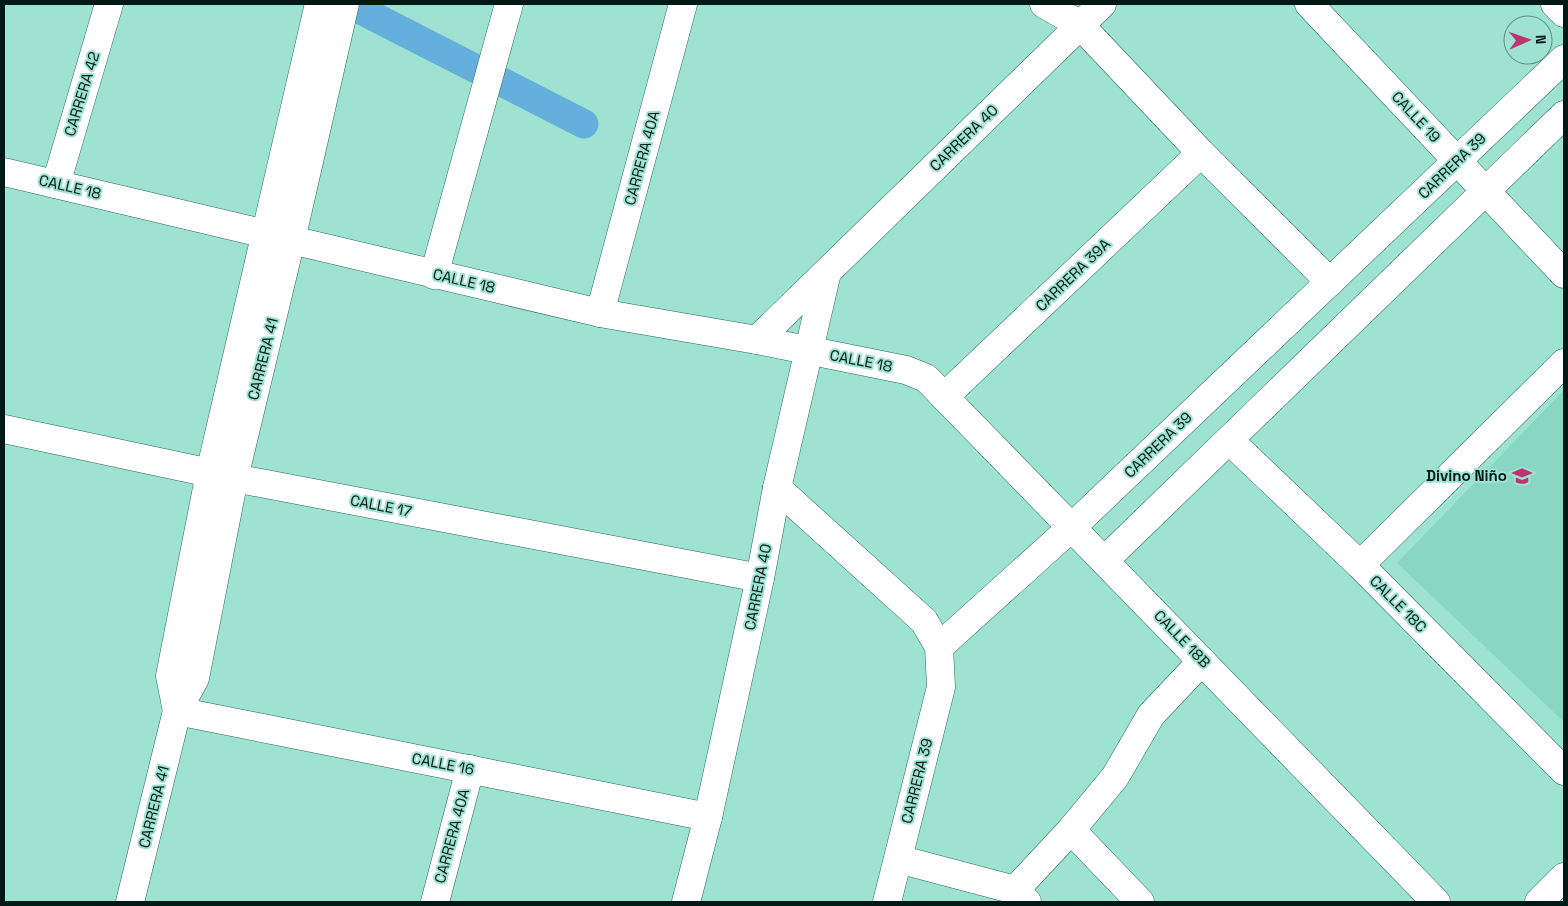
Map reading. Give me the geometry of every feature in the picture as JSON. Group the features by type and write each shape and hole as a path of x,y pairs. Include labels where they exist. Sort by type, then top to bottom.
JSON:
{"street":[{"name":"CARRERA 42","path":"56,184 109,4"},
{"name":"CARRERA 41","path":"279,237 319,4"},
{"name":"CARRERA 41","path":"130,902 177,711 195,678 222,476 279,237 344,4"},
{"name":"CARRERA 40A","path":"600,313 683,4"},
{"path":"1044,4 1080,24 1201,153 1330,282"},
{"name":"CARRERA 40","path":"757,340 1102,4"},
{"name":"CALLE 19","path":"1309,4 1564,274"},
{"path":"1555,4 1564,13"},
{"path":"434,275 508,10"},
{"name":"CARRERA 39","path":"886,902 941,687 939,647 1072,527 1564,59"},
{"path":"1105,560 1564,115"},
{"name":"CARRERA 39A","path":"944,397 1201,153"},
{"name":"CALLE 18","path":"4,172 600,313 757,340 906,370 926,378"},
{"name":"CARRERA 40","path":"686,902 708,817 760,578 776,488 827,272"},
{"path":"1360,565 1564,363"},
{"name":"CALLE 18B","path":"926,378 1436,902"},
{"name":"CALLE 17","path":"4,429 222,476 760,578"},
{"name":"CALLE 18C","path":"1229,440 1360,565 1564,771"},
{"path":"776,488 924,621 939,647"},
{"path":"898,858 1021,896 1071,830 1115,778 1151,715 1202,661"},
{"name":"CALLE 16","path":"177,711 708,817"},
{"name":"CARRERA 40A","path":"434,902 470,770"},
{"path":"1071,830 1140,902"},
{"path":"1539,902 1564,877"}],"shaded area":[{"name":"Divino Niño","path":"1564,390 1564,722 1397,563"}],"waterway":[{"path":"355,4 363,11 584,124"}],"place":[{"name":"Divino Niño","path":"1522,476"}]}
